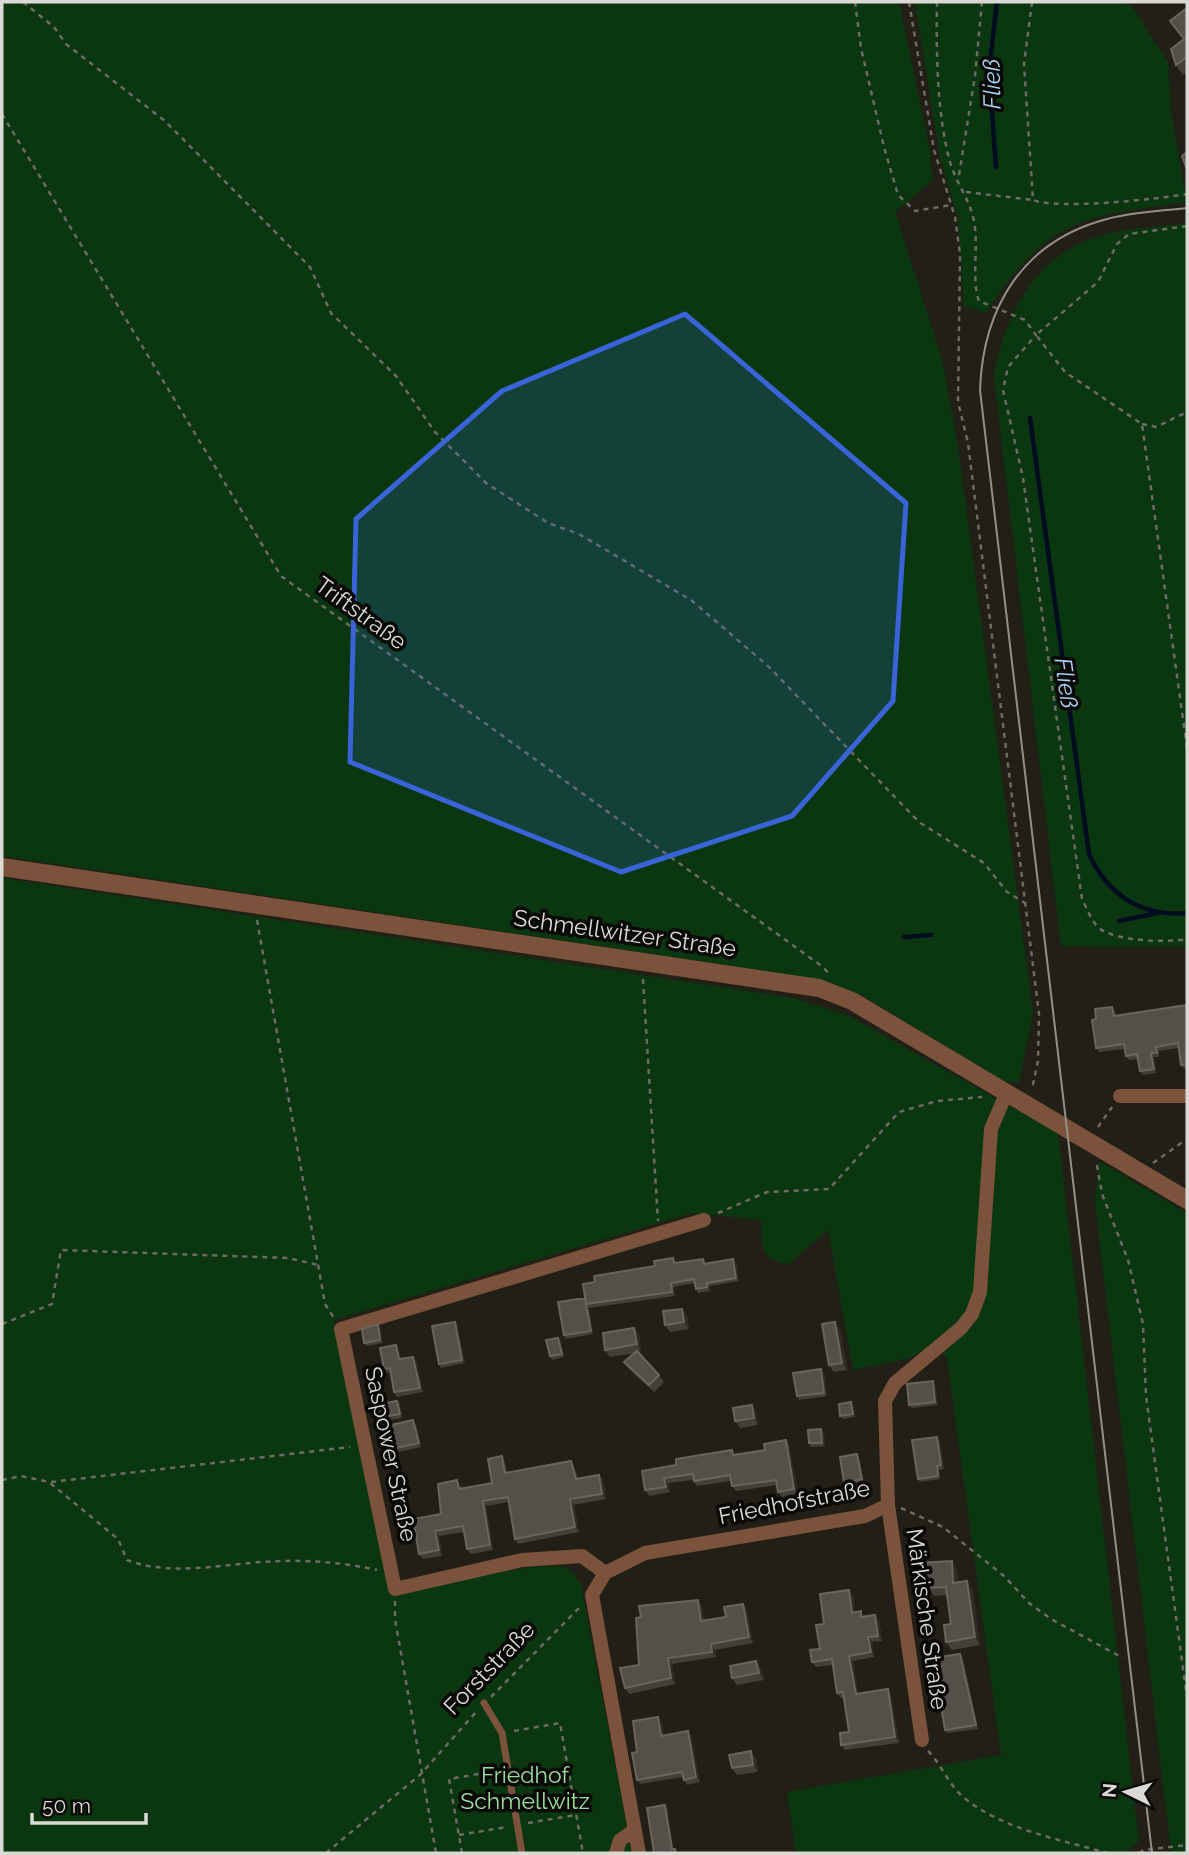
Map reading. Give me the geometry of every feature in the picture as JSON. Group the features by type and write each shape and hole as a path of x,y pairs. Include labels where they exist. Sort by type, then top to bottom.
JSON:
{"street":[{"name":"Schmellwitzer Straße","path":"2,867 819,988 852,1001 1187,1200"},
{"name":"Friedhofstraße","path":"605,1573 645,1553 865,1516 888,1505 885,1401 895,1383 961,1328 972,1314 980,1292 992,1129 1006,1094"},
{"path":"1120,1096 1187,1096"},
{"path":"341,1329 658,1231 704,1220"},
{"name":"Saspower Straße","path":"341,1329 395,1589"},
{"name":"Märkische Straße","path":"888,1505 922,1740"},
{"path":"395,1589 522,1560 582,1556 605,1573 592,1595 639,1853"},
{"path":"616,1853 620,1840 635,1830"}],"lane":[{"path":"484,1703 502,1733 522,1853"}],"path":[{"path":"23,2 54,27 66,44 165,121 310,267 331,313 397,376 435,432 486,483 548,523 579,534 691,600 768,666 919,822 984,863 1007,892 1025,903"},
{"path":"855,2 872,100 898,195 915,211 951,205"},
{"path":"909,2 934,150 951,205 960,254 958,402 968,443 1039,1014 1038,1061 1030,1105"},
{"path":"937,2 939,90 951,163 971,207 976,235 975,290 979,301 1025,320 1065,372 1142,424 1156,427 1187,412"},
{"path":"959,178 975,76 982,2"},
{"path":"1032,2 1024,64 1033,200"},
{"name":"Triftstraße","path":"2,114 281,576 823,967 852,1001"},
{"path":"965,192 1033,200 1042,204 1187,194"},
{"path":"1187,226 1129,234 1117,244 1098,282 1036,335 1008,366 1003,390 1023,478 1082,899 1097,927 1108,934 1170,942 1187,939"},
{"path":"1142,424 1187,748"},
{"path":"254,903 325,1304 341,1329"},
{"path":"642,961 658,1231"},
{"path":"704,1220 767,1192 829,1189 899,1112 937,1101 1006,1094"},
{"path":"1120,1096 1094,1145 1096,1170 1128,1260 1143,1324 1146,1396 1187,1698"},
{"path":"1138,1171 1187,1139"},
{"path":"2,1324 52,1304 61,1250 288,1258 318,1265"},
{"path":"2,1480 21,1476 49,1482 367,1445"},
{"path":"49,1482 118,1539 127,1560 151,1569 322,1561 392,1574"},
{"path":"888,1505 914,1511 943,1527 1004,1576 1029,1603 1051,1619 1123,1658"},
{"path":"395,1589 395,1619 436,1853"},
{"name":"Forststraße","path":"327,1853 421,1774 484,1703 592,1595"},
{"path":"502,1733 560,1723 583,1853"},
{"path":"922,1740 959,1793 983,1812 1044,1835 1107,1853"},
{"path":"462,1853 449,1779 508,1769"},
{"path":"1139,1853 1144,1850 1187,1845"}],"highlighted area":[{"path":"685,314 906,503 893,701 792,816 621,872 350,762 356,519 502,391"}],"green space":[{"path":"2,2 899,2 930,151 932,181 895,212 942,359 958,446 1033,1013 1019,1083 1004,1081 861,995 786,974 2,856"},
{"path":"915,2 1116,2 1131,5 1168,62 1171,113 1187,202 1120,212 1094,218 1070,228 1049,240 1028,258 986,313 964,306 958,218 940,157"},
{"path":"1187,223 1187,947 1061,946 994,377 999,352 1016,307 1043,269 1082,243 1107,234"},
{"name":"Friedhof Schmellwitz","path":"2,878 793,998 847,1015 1058,1133 1139,1842 1123,1853 796,1853 787,1792 1001,1755 947,1358 936,1344 909,1358 853,1370 828,1230 789,1264 767,1255 764,1250 761,1220 692,1213 334,1320 390,1596 505,1571 549,1566 569,1570 581,1585 632,1853 2,1853"},
{"path":"1099,1161 1187,1213 1187,1853 1171,1853 1095,1202"}],"building":[{"path":"1187,8 1187,57 1176,65 1171,49 1184,39 1170,21"},
{"path":"1187,152 1187,170 1182,156"},
{"path":"1187,1005 1187,1064 1181,1065 1178,1043 1156,1047 1157,1053 1151,1053 1154,1069 1140,1071 1137,1054 1126,1056 1124,1044 1096,1048 1092,1020 1096,1019 1095,1009 1112,1007 1114,1016"},
{"path":"673,1258 674,1263 703,1259 704,1264 733,1259 736,1278 707,1283 707,1287 696,1289 694,1279 671,1283 672,1292 586,1304 591,1331 564,1335 558,1302 585,1298 586,1303 583,1284 595,1282 594,1276 655,1266 654,1261"},
{"path":"682,1309 684,1322 665,1325 663,1311"},
{"path":"455,1322 462,1360 439,1364 432,1326"},
{"path":"835,1322 842,1363 829,1365 822,1324"},
{"path":"378,1324 380,1340 364,1343 362,1329"},
{"path":"634,1328 637,1344 605,1350 603,1333"},
{"path":"558,1338 562,1354 550,1356 546,1340"},
{"path":"396,1345 399,1359 413,1357 420,1388 394,1392 390,1368 384,1369 380,1348"},
{"path":"637,1351 659,1375 649,1385 624,1362"},
{"path":"821,1369 824,1393 797,1396 793,1373"},
{"path":"933,1381 935,1402 909,1405 907,1384"},
{"path":"397,1401 400,1414 377,1418 375,1405"},
{"path":"851,1402 853,1414 840,1416 839,1404"},
{"path":"752,1405 754,1418 735,1421 733,1408"},
{"path":"413,1420 419,1443 396,1448 391,1425"},
{"path":"821,1429 822,1443 809,1443 808,1430"},
{"path":"937,1437 941,1465 937,1466 938,1476 918,1479 912,1440"},
{"path":"786,1440 794,1489 778,1492 776,1480 732,1486 730,1475 694,1481 693,1474 664,1478 666,1487 645,1490 642,1471 676,1465 676,1459 732,1450 733,1455 765,1450 764,1444"},
{"path":"857,1454 862,1479 844,1483 840,1457"},
{"path":"502,1456 505,1473 571,1461 576,1479 599,1475 602,1494 570,1499 575,1527 515,1539 508,1497 483,1501 490,1545 467,1549 463,1526 435,1531 439,1550 419,1554 413,1519 441,1514 438,1484 457,1480 459,1489 492,1483 488,1459"},
{"path":"952,1561 953,1583 967,1581 975,1637 946,1642 944,1625 951,1624 946,1587 928,1588 928,1579 918,1580 917,1563"},
{"path":"849,1590 852,1613 861,1611 861,1617 875,1615 878,1636 868,1637 871,1652 849,1656 856,1694 888,1689 895,1737 841,1745 840,1733 849,1732 843,1692 837,1693 832,1659 812,1662 810,1650 820,1649 816,1625 824,1624 820,1594"},
{"path":"698,1600 701,1621 726,1617 724,1607 743,1604 749,1637 711,1644 712,1652 668,1658 671,1678 625,1688 620,1668 639,1665 636,1618 641,1617 639,1606"},
{"path":"960,1654 976,1725 945,1730 933,1658"},
{"path":"756,1661 759,1673 732,1678 730,1666"},
{"path":"658,1717 661,1736 688,1731 696,1777 684,1780 682,1772 637,1780 632,1753 637,1752 633,1721"},
{"path":"751,1751 753,1765 732,1768 729,1755"},
{"path":"665,1805 672,1849 675,1849 676,1853 654,1853 647,1808"}],"waterway":[{"name":"Fließ","path":"996,167 989,71 997,2"},
{"name":"Fließ","path":"1030,418 1089,854 1106,881 1128,900 1155,911 1187,913"},
{"name":"Fließ","path":"1119,921 1157,913"},
{"name":"Fließ","path":"904,937 931,935"}],"tram line":[{"path":"1152,1853 980,390 989,331 999,305 1013,282 1031,261 1052,243 1078,229 1107,219 1187,208"}]}
